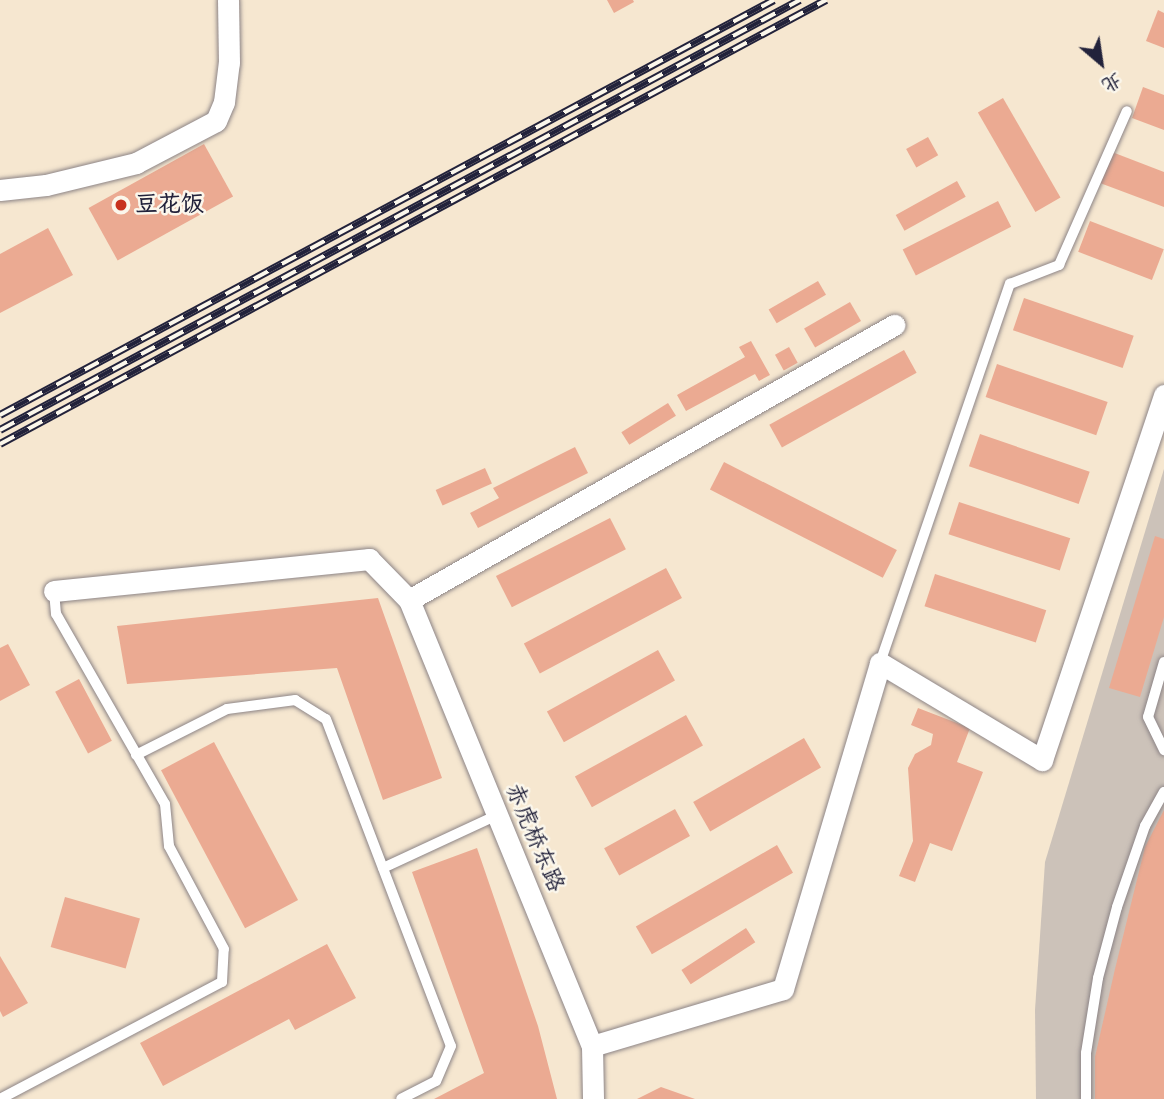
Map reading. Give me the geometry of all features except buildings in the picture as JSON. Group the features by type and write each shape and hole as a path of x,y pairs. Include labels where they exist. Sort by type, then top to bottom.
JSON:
{"street":[{"path":"0,190 46,185 136,163 216,121 224,103 229,64 228,0"},
{"path":"54,591 369,559 409,600 894,326"},
{"path":"592,1046 783,989 880,663 1042,760 1164,395"},
{"name":"赤虎桥东路","path":"409,600 495,816 592,1046 593,1099"}],"lane":[{"path":"880,663 1010,284 1059,265 1127,111"},
{"path":"0,1099 222,982 224,948 169,846 165,804 56,614 54,591"},
{"path":"1164,662 1148,717 1164,750"},
{"path":"136,755 227,709 295,700 326,719 451,1046 436,1081 401,1099"},
{"path":"1086,1099 1086,1053 1110,931 1145,826 1164,792"},
{"path":"383,868 495,816"}],"shaded area":[{"path":"1164,469 1164,1099 1036,1099 1035,1010 1045,862"}],"railway":[{"path":"0,415 774,0"},
{"path":"0,430 800,0"},
{"path":"0,444 826,0"}],"place":[{"name":"豆花饭","path":"121,205"}]}
